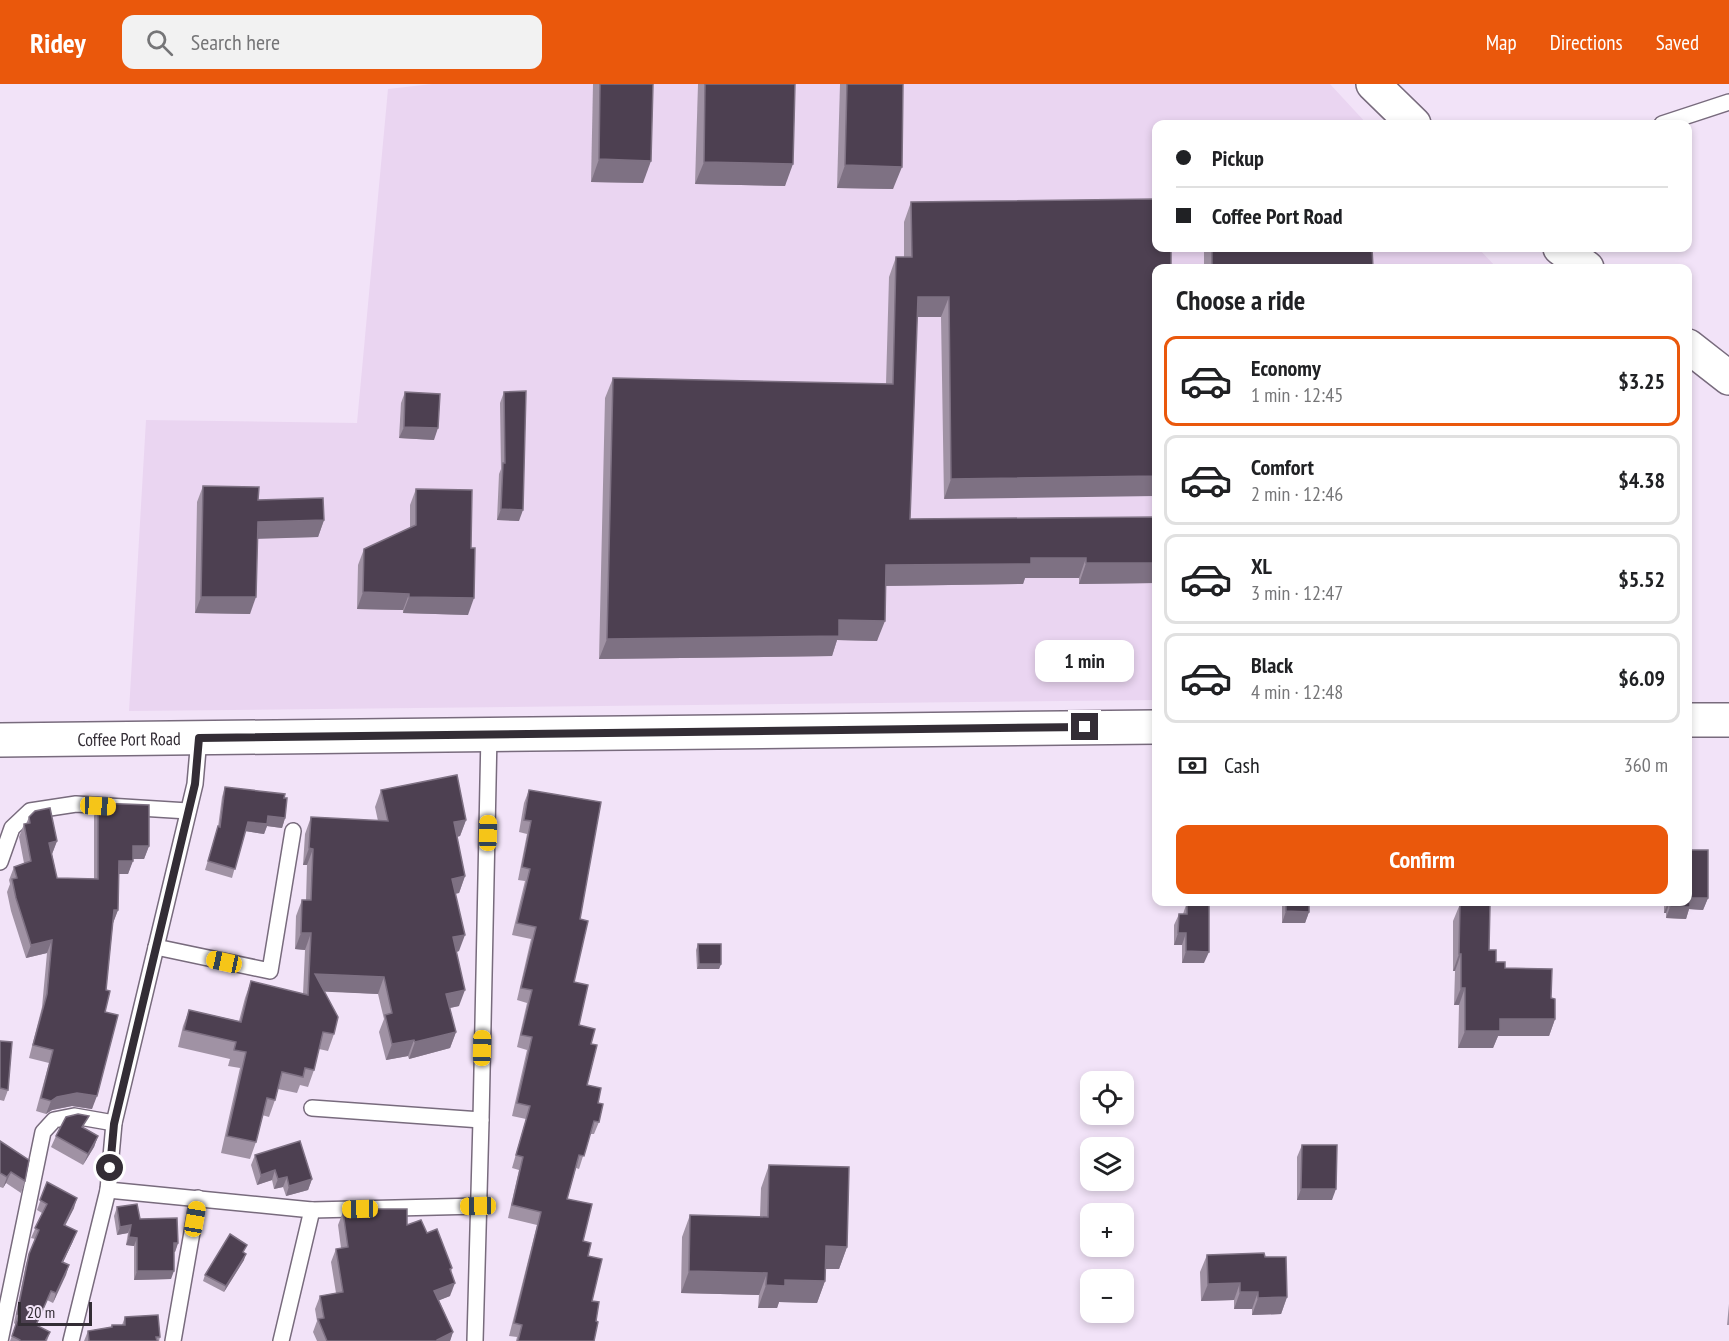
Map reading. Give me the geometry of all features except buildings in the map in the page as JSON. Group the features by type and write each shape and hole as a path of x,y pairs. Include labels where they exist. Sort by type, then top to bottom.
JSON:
{"street":[{"path":"1373,84 1410,120"},
{"path":"1565,252 1582,264"},
{"path":"1692,349 1729,378"},
{"path":"1692,720 1729,720"},
{"name":"Coffee Port Road","path":"0,740 1152,727"}],"lane":[{"path":"1674,120 1729,102"},
{"path":"475,1341 489,734"},
{"path":"70,1341 108,1190 114,1124 195,784 199,738"},
{"path":"0,862 12,828 30,811 76,804 188,812"},
{"path":"156,947 270,972 293,831"},
{"path":"312,1108 481,1120"},
{"path":"0,1341 43,1132 54,1120 74,1116 114,1124"},
{"path":"108,1190 312,1210 478,1206"},
{"path":"173,1341 198,1198"},
{"path":"281,1341 312,1210"}],"shaded area":[{"path":"432,84 1330,84 1363,120 1152,120 1152,252 1482,252 1493,264 1152,264 1152,700 129,711 146,420 357,423 388,89"}],"route":[{"path":"110,1168 114,1124 195,784 199,738 1085,727"}]}
